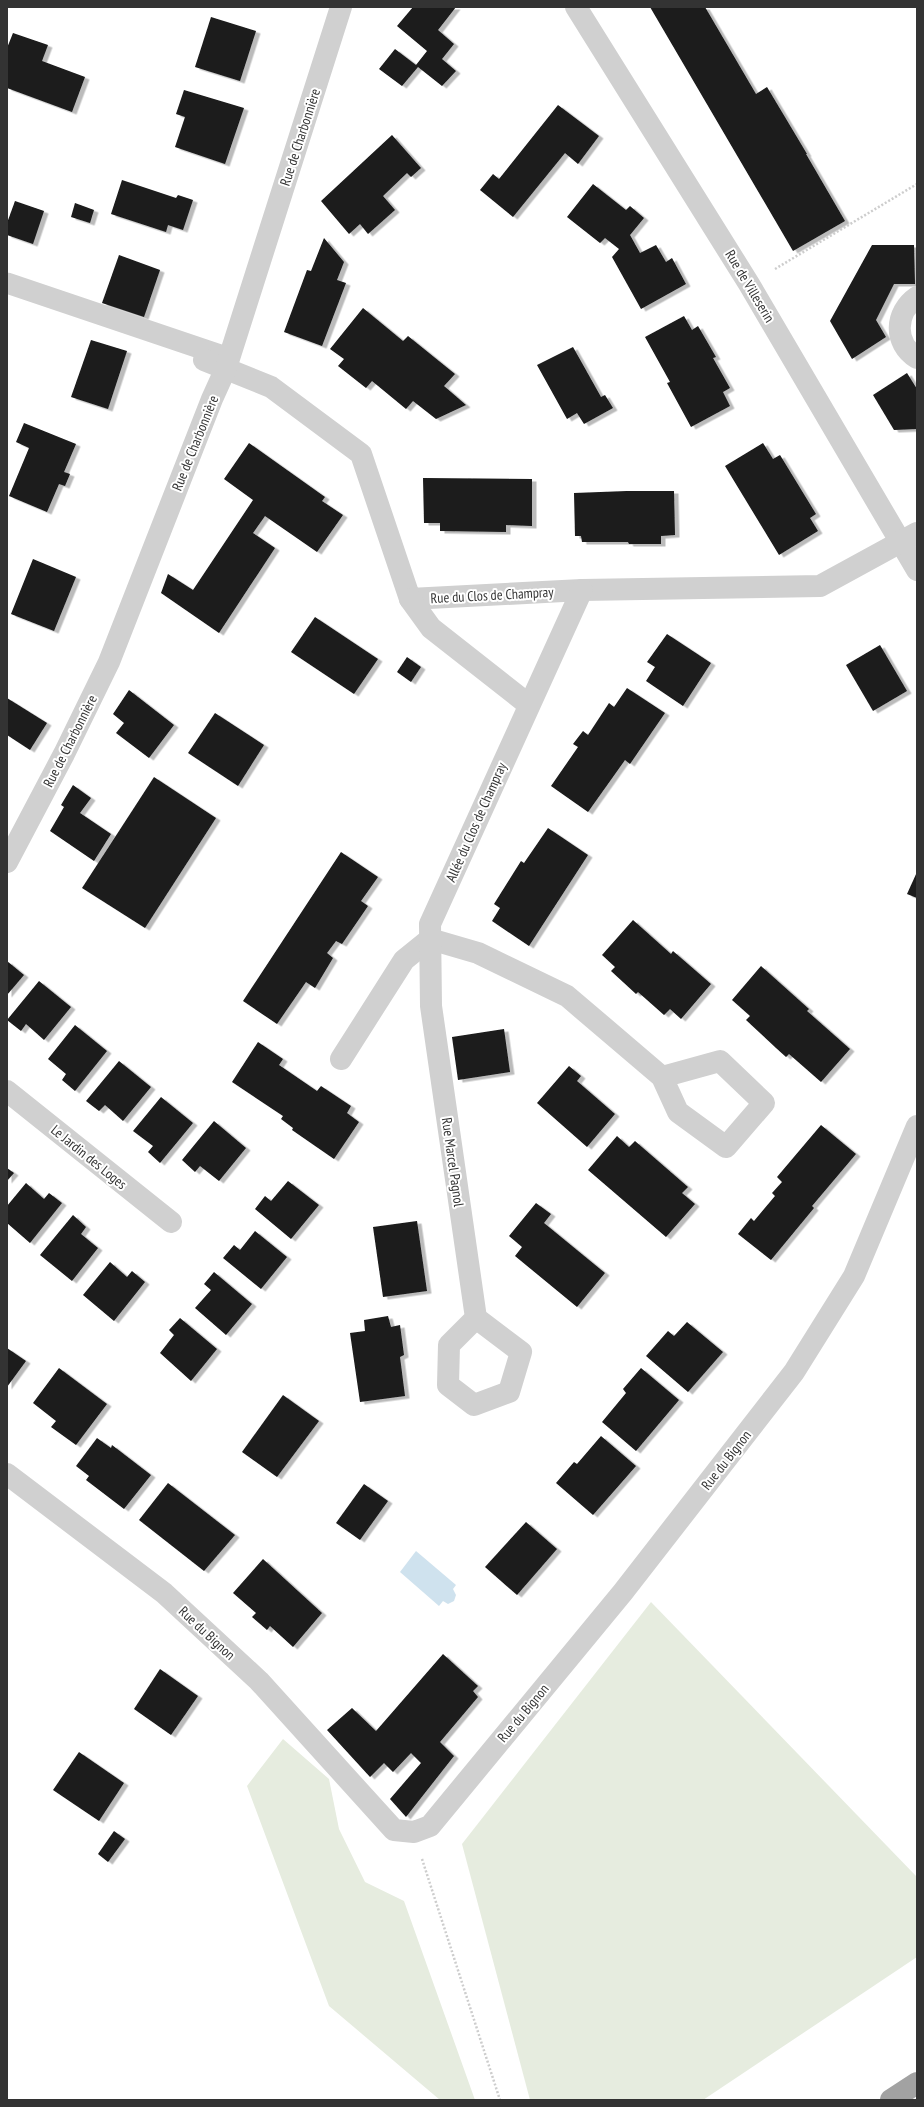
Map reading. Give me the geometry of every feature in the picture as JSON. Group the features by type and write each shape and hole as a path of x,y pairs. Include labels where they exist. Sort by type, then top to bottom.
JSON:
{"highway":[{"path":"891,2100 917,2083"}],"street":[{"name":"Rue de Charbonnière","path":"7,862 64,754 109,662 212,399 228,363 342,7"},
{"name":"Rue de Villeserin","path":"576,7 909,537 917,570"},
{"path":"917,297 908,303 899,324 900,336 906,349 917,358"},
{"name":"Rue du Clos de Champray","path":"204,360 228,363 271,387 361,454 410,599 582,590 820,586 909,537"},
{"name":"Allée du Clos de Champray","path":"431,1006 430,924 582,590"},
{"path":"410,599 431,628 529,705"},
{"path":"341,1059 404,960 430,939 478,953 567,996 662,1077 678,1112 726,1147 764,1103 720,1061 662,1077"},
{"name":"Rue Marcel Pagnol","path":"431,1006 476,1318"},
{"name":"Le Jardin des Loges","path":"7,1091 171,1222"},
{"name":"Rue du Bignon","path":"7,1474 164,1593 259,1681 394,1830 414,1832 430,1826 603,1616 794,1372 854,1276 917,1126"}],"lane":[{"path":"7,283 228,363"}],"path":[{"path":"749,284 917,184"},
{"path":"414,1832 500,2100"}],"shaded area":[{"path":"651,1602 917,1877 917,1957 703,2100 530,2100 462,1844"},
{"path":"283,1739 329,1779 339,1829 365,1882 404,1901 475,2100 440,2100 329,2006 247,1786"}],"water":[{"path":"416,1551 456,1585 453,1589 456,1595 454,1601 448,1604 443,1601 439,1606 400,1572"}],"building":[{"path":"413,7 456,7 438,30 454,44 442,59 456,71 442,86 418,67 402,86 379,69 395,49 416,65 427,51 397,26"},
{"path":"650,7 705,7 756,94 767,87 845,221 793,251"},
{"path":"211,17 256,31 240,81 195,67"},
{"path":"13,33 48,45 42,61 85,77 72,112 7,88 7,48"},
{"path":"184,90 244,108 225,164 175,147 185,117 176,114"},
{"path":"558,105 599,136 578,164 565,153 513,217 480,190 493,174 499,179"},
{"path":"392,135 421,168 411,177 407,173 383,196 395,210 368,234 360,224 349,234 321,201"},
{"path":"122,180 176,198 178,195 193,200 183,230 168,225 166,232 111,214"},
{"path":"593,184 626,210 630,206 644,218 630,235 640,253 656,245 666,262 672,258 686,284 641,309 612,257 619,249 605,238 600,243 567,217"},
{"path":"15,201 44,211 33,244 7,235 7,223"},
{"path":"75,203 94,210 90,223 71,217"},
{"path":"324,238 344,262 337,280 346,283 322,346 284,332 307,270 311,271"},
{"path":"872,245 914,245 915,284 894,284 876,320 886,337 852,359 830,321"},
{"path":"119,255 160,270 144,317 102,303"},
{"path":"363,308 403,341 408,336 455,374 444,386 466,405 436,419 413,401 406,409 372,381 366,388 338,366 344,359 330,349"},
{"path":"684,316 692,330 698,326 716,357 713,358 730,388 723,392 730,406 691,427 667,383 670,382 645,337"},
{"path":"91,340 127,351 108,409 71,397"},
{"path":"573,347 601,397 605,395 613,408 584,424 577,413 567,419 537,365"},
{"path":"907,373 917,389 917,429 894,430 873,395"},
{"path":"24,423 76,444 64,472 70,474 65,486 59,484 47,512 9,496 29,448 16,442"},
{"path":"249,443 325,497 322,501 343,515 317,552 265,516 253,533 275,548 219,633 161,593 168,574 193,590 253,500 224,479"},
{"path":"763,443 773,459 780,455 816,514 810,518 818,531 779,555 725,466"},
{"path":"423,478 532,479 532,526 506,525 506,532 440,531 440,523 424,523"},
{"path":"674,491 675,535 661,536 661,544 582,542 581,536 575,536 574,493"},
{"path":"33,559 76,577 54,631 11,614"},
{"path":"315,617 378,659 354,694 291,652"},
{"path":"667,634 711,663 683,706 646,681 655,667 647,662"},
{"path":"880,645 907,691 873,711 846,665"},
{"path":"407,657 421,667 411,682 397,672"},
{"path":"627,688 665,713 630,764 625,760 588,812 551,786 578,747 573,744 583,731 588,735 609,703 614,707"},
{"path":"129,690 174,725 149,758 116,733 124,723 113,714"},
{"path":"7,698 47,723 30,750 7,735"},
{"path":"215,713 264,745 238,786 188,753"},
{"path":"154,777 216,818 145,928 82,888"},
{"path":"73,785 91,798 80,813 111,834 94,861 50,831 64,807 61,805"},
{"path":"548,828 588,855 529,946 492,921 500,908 494,904 521,861 524,863"},
{"path":"341,852 378,877 361,901 368,906 342,944 336,941 327,953 333,958 315,988 306,982 277,1024 243,1001"},
{"path":"917,872 917,898 907,894"},
{"path":"633,920 671,954 673,951 711,984 681,1019 670,1009 664,1015 638,992 636,994 611,971 615,967 602,955"},
{"path":"7,961 24,975 7,995"},
{"path":"761,966 809,1009 807,1011 850,1049 821,1082 789,1054 786,1057 776,1048 746,1020 750,1016 732,1000"},
{"path":"39,981 71,1007 44,1040 26,1024 21,1031 7,1020"},
{"path":"75,1025 107,1051 75,1091 62,1080 66,1074 48,1059"},
{"path":"504,1029 510,1072 458,1080 452,1037"},
{"path":"258,1042 283,1059 279,1065 317,1091 321,1086 351,1106 347,1113 359,1122 334,1159 292,1130 293,1128 281,1119 283,1116 232,1082"},
{"path":"119,1061 151,1087 123,1121 105,1105 99,1111 86,1101"},
{"path":"569,1066 581,1076 577,1081 615,1114 587,1147 537,1103"},
{"path":"161,1097 193,1123 160,1163 148,1152 153,1146 133,1131"},
{"path":"214,1121 246,1148 219,1181 200,1166 195,1172 182,1160"},
{"path":"821,1125 856,1154 812,1206 814,1208 771,1260 738,1234 751,1218 754,1221 775,1196 772,1193 782,1182 777,1177"},
{"path":"617,1136 629,1147 635,1141 688,1187 682,1193 695,1204 666,1237 588,1170"},
{"path":"7,1168 14,1173 7,1181"},
{"path":"288,1181 319,1205 291,1239 255,1209 265,1196 271,1201"},
{"path":"26,1183 44,1199 49,1193 62,1203 30,1243 7,1223 7,1206"},
{"path":"536,1203 551,1214 544,1223 605,1273 577,1307 515,1256 522,1247 509,1236"},
{"path":"73,1215 86,1227 81,1234 98,1248 72,1281 40,1255"},
{"path":"417,1221 427,1291 383,1297 373,1227"},
{"path":"255,1231 287,1257 261,1289 223,1258 234,1245 240,1250"},
{"path":"110,1262 127,1277 132,1271 145,1282 114,1321 83,1295"},
{"path":"214,1272 252,1304 226,1335 195,1308 211,1290 204,1284"},
{"path":"388,1316 391,1327 400,1325 404,1355 400,1357 405,1396 360,1402 350,1333 365,1331 364,1320"},
{"path":"180,1318 217,1349 191,1381 160,1353 174,1335 169,1330"},
{"path":"687,1322 723,1352 688,1392 646,1356 668,1331 674,1336"},
{"path":"7,1348 26,1361 7,1387"},
{"path":"59,1368 107,1404 76,1445 51,1427 56,1421 33,1403"},
{"path":"641,1368 679,1400 636,1451 602,1422 626,1393 623,1389"},
{"path":"283,1395 319,1421 277,1477 242,1452"},
{"path":"601,1436 636,1466 593,1515 556,1483 574,1462 577,1464"},
{"path":"97,1438 111,1448 112,1445 151,1475 124,1509 86,1480 89,1476 76,1466"},
{"path":"168,1483 235,1535 204,1571 139,1520"},
{"path":"364,1484 388,1501 360,1540 336,1523"},
{"path":"526,1522 557,1549 517,1595 485,1567"},
{"path":"263,1559 322,1613 293,1647 270,1626 267,1630 252,1617 256,1613 233,1593"},
{"path":"443,1654 478,1686 473,1691 478,1697 440,1742 454,1756 406,1817 390,1799 421,1763 411,1753 393,1772 384,1763 370,1777 327,1730 352,1708 376,1731"},
{"path":"160,1669 198,1696 171,1735 134,1709"},
{"path":"79,1752 124,1783 99,1821 53,1790"},
{"path":"114,1831 125,1839 108,1862 98,1854"}]}
